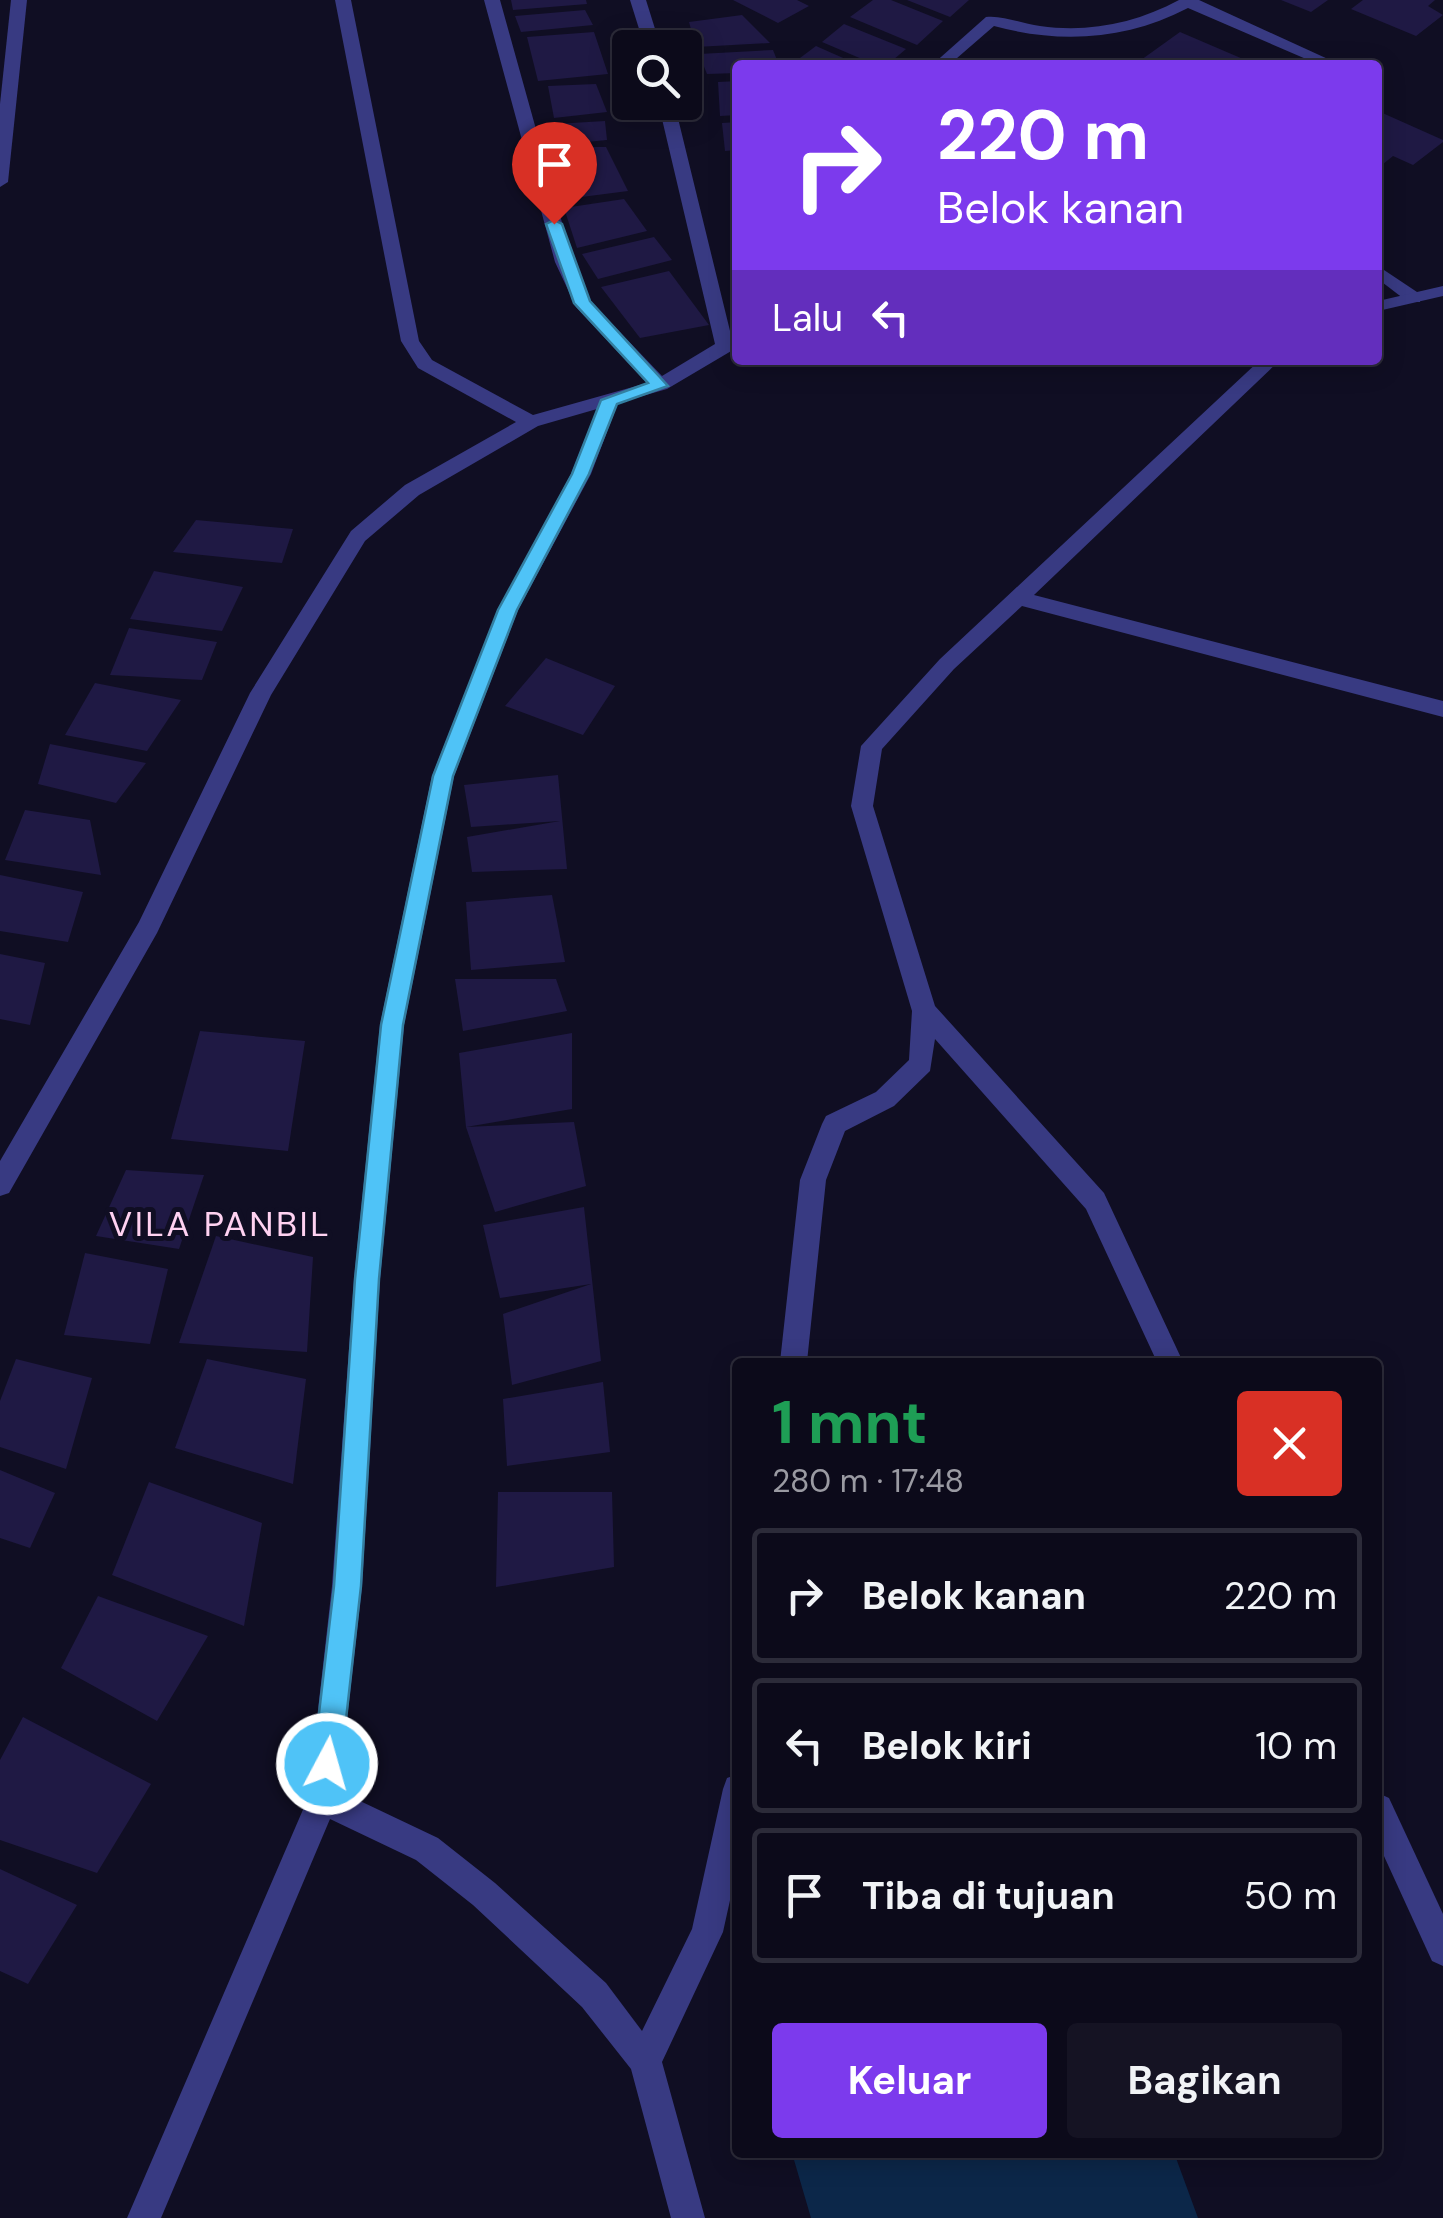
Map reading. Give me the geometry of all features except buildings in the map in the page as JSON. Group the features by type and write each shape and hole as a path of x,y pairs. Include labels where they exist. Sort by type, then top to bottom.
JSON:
{"street":[{"path":"0,179 18,0"},
{"path":"343,0 410,340 425,364 531,422"},
{"path":"492,0 564,262 582,303 660,386"},
{"path":"638,0 647,30"},
{"path":"946,60 1008,0"},
{"path":"990,20 1024,31 1059,34 1115,30 1190,1 1322,60"},
{"path":"0,1185 149,926 261,693 358,536 412,490 531,422 660,386 731,343 671,120"},
{"path":"1382,274 1414,298"},
{"path":"1382,305 1443,291"},
{"path":"794,1358 819,1166 835,1124 886,1099 921,1064 924,1011 862,806 872,746 947,664 1266,365"},
{"path":"144,2218 323,1799 347,1586 367,1279 392,1025 435,814 443,776 508,610 580,474 610,400"},
{"path":"1019,598 1443,710"},
{"path":"924,1011 1095,1201 1168,1358"},
{"path":"323,1799 427,1848 484,1894 594,1996 645,2061 688,2218"},
{"path":"645,2061 706,1932 732,1816"},
{"path":"1382,1819 1443,1950"}],"water":[{"path":"793,2158 1176,2158 1198,2218 811,2218"}],"district":[{"name":"VILA PANBIL","path":"220,1224"}],"route":[{"path":"327,1764 347,1586 367,1279 392,1025 443,776 508,610 580,474 610,400 660,386 582,303 564,262 554,224"}]}
